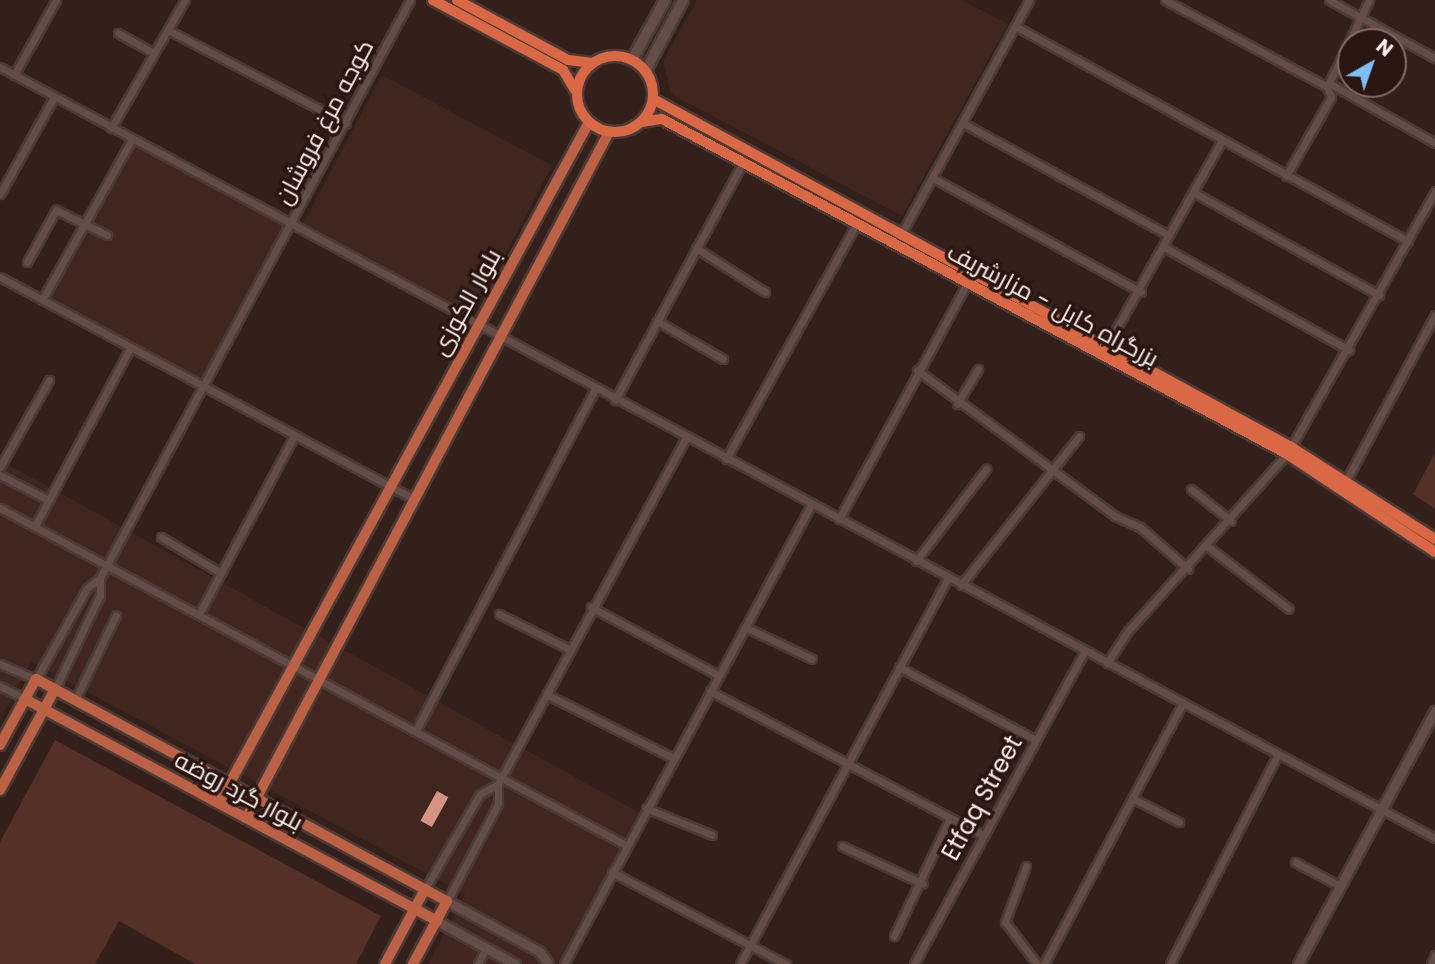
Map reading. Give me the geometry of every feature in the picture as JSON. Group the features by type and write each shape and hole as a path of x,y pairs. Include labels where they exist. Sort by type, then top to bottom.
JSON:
{"highway":[{"path":"433,0 563,70 589,122 609,132 642,121 653,99 646,70 632,60 611,55 591,63 568,60 457,0"},
{"path":"576,92 591,63"},
{"name":"بزرگراه کابل - مزارشریف","path":"653,99 1289,450 1435,552"},
{"name":"بزرگراه کابل - مزارشریف","path":"642,121 662,119 967,283 1347,479 1435,539"}],"main road":[{"path":"632,60 665,0"},
{"path":"646,70 683,0"},
{"name":"بلوار الکوزی","path":"219,803 290,664 589,122"},
{"name":"بلوار الکوزی","path":"246,818 609,132"},
{"path":"0,745 36,678"},
{"name":"بلوار گرد روضه","path":"36,678 447,901"},
{"path":"0,790 55,688"},
{"name":"بلوار گرد روضه","path":"25,699 437,921"},
{"path":"385,964 425,889"},
{"path":"413,964 447,901"}],"street":[{"path":"15,75 56,0"},
{"path":"111,128 185,0"},
{"name":"كوجه مرغ فروشان","path":"100,578 204,389 410,0"},
{"path":"900,237 1029,0"},
{"path":"1165,0 1435,143"},
{"path":"1329,0 1435,58"},
{"path":"1286,176 1331,97 1328,85 1368,0"},
{"path":"1015,26 1221,142 1408,241"},
{"path":"168,30 346,123"},
{"path":"118,33 154,53"},
{"path":"0,67 1084,652 1435,838"},
{"path":"0,194 54,97"},
{"path":"964,123 1168,234"},
{"path":"42,300 132,139"},
{"path":"1106,347 1141,292 1168,234 1221,142"},
{"path":"615,400 743,162"},
{"path":"933,178 1141,292"},
{"path":"1107,663 1128,631 1231,521 1289,450 1349,350 1435,191"},
{"path":"1193,192 1379,295"},
{"path":"27,262 56,210 107,235"},
{"path":"726,459 856,224"},
{"path":"1164,247 1349,350"},
{"path":"696,248 765,292"},
{"path":"0,277 204,389 414,499"},
{"path":"839,519 917,370 967,283"},
{"path":"1347,479 1435,315"},
{"path":"657,321 723,359"},
{"path":"35,526 130,348"},
{"path":"957,404 978,369"},
{"path":"917,370 957,404 1051,470 1140,527 1188,569"},
{"path":"0,467 48,380"},
{"path":"416,730 595,389"},
{"path":"199,614 294,436"},
{"path":"961,585 1079,436"},
{"path":"548,964 540,952 447,901 498,803 500,781 591,607 686,438"},
{"path":"916,561 986,469"},
{"path":"0,475 48,500"},
{"path":"1191,489 1231,521"},
{"path":"564,964 811,505"},
{"path":"0,508 416,730 500,781 626,845"},
{"path":"161,537 221,573"},
{"path":"1207,546 1289,609"},
{"path":"0,664 36,678 87,588 100,578"},
{"path":"55,688 100,595 100,578"},
{"path":"740,964 948,578"},
{"path":"591,607 718,675"},
{"path":"499,614 569,649"},
{"path":"75,699 116,615"},
{"path":"745,627 812,659"},
{"name":"Etfaq Street","path":"914,964 1084,652"},
{"path":"899,667 1036,740"},
{"path":"0,686 25,699"},
{"path":"710,691 983,835"},
{"path":"546,694 673,758"},
{"path":"1044,964 1183,703"},
{"path":"1298,964 1434,715"},
{"path":"1170,964 1278,754"},
{"path":"425,889 480,793 500,781"},
{"path":"1132,798 1179,822"},
{"path":"646,808 712,835"},
{"path":"894,936 923,884 950,818"},
{"path":"842,846 923,884"},
{"path":"1295,862 1340,886"},
{"path":"1026,866 1005,922 1037,964"},
{"path":"612,872 786,964"},
{"path":"437,921 515,964"},
{"path":"478,964 486,948"},
{"path":"1430,964 1435,956"}],"shaded area":[{"path":"697,0 962,0 1008,24 902,216 671,94 663,61"},
{"path":"382,75 552,166 473,315 303,224"},
{"path":"132,139 290,223 204,385 46,301"},
{"path":"1435,453 1435,509 1413,494"},
{"path":"0,460 647,817 569,964 428,964 465,894 31,662 0,720"},
{"path":"55,740 381,916 356,964 195,964 119,921 95,964 0,964 0,842"}],"building":[{"path":"437,791 448,797 432,827 421,821"}]}
